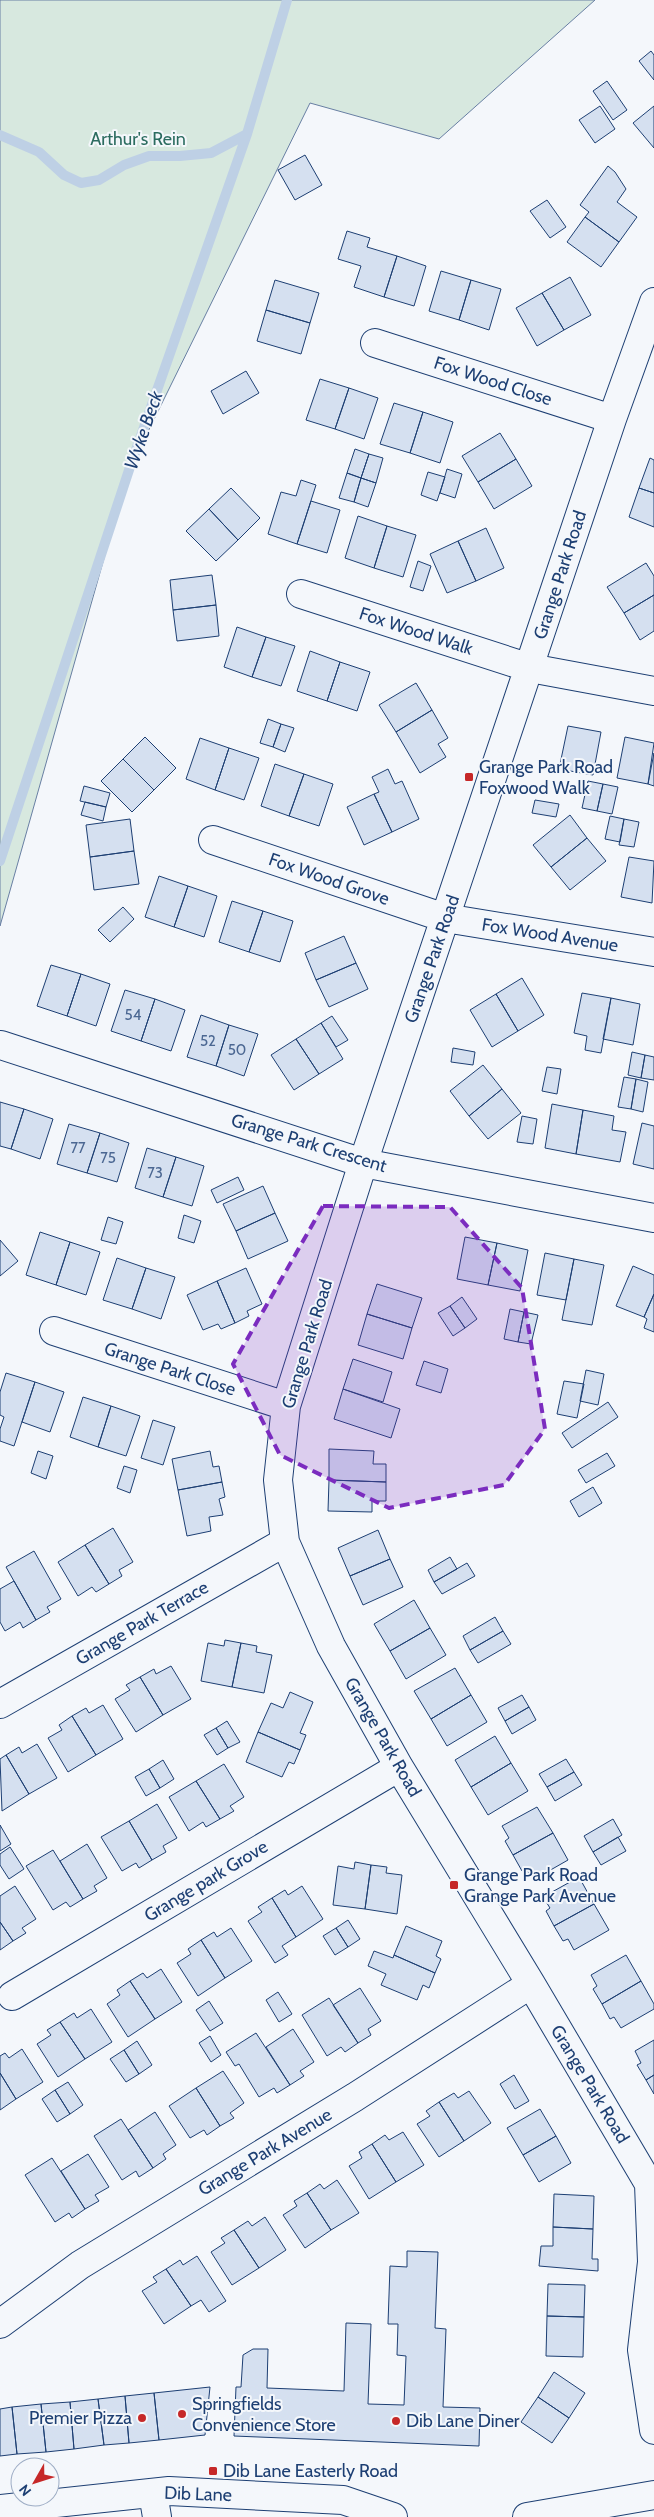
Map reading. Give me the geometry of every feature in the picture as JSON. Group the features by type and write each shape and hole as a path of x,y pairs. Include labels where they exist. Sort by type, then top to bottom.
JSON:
{"street":[{"name":"Grange Park Road","path":"654,302 612,419 363,1163 286,1406 278,1480 285,1542 331,1646 399,1766 649,2184 652,2262 642,2350 654,2430"},
{"name":"Fox Wood Close","path":"375,343 612,419"},
{"name":"Fox Wood Walk","path":"301,594 530,668 654,691"},
{"name":"Fox Wood Grove","path":"213,840 445,918"},
{"name":"Fox Wood Avenue","path":"445,918 654,952"},
{"name":"Grange Park Crescent","path":"1,1045 363,1163 654,1218"},
{"name":"Grange Park Close","path":"54,1331 286,1406"},
{"name":"Grange Park Terrace","path":"0,1704 285,1542"},
{"name":"Grange park Grove","path":"12,1996 399,1766"},
{"name":"Grange Park Avenue","path":"0,2324 80,2265 355,2097 531,1984"},
{"name":"Dib Lane","path":"0,2509 155,2505 169,2491 343,2500 393,2517"},
{"path":"527,2517 654,2495"}],"highlighted area":[{"path":"323,1206 450,1207 522,1288 545,1429 504,1485 389,1508 280,1455 233,1364"}],"green space":[{"name":"Arthur's Rein","path":"0,0 595,0 439,139 310,103 129,470 0,926"}],"building":[{"path":"651,51 654,55 654,80 639,61"},
{"path":"607,81 627,110 613,120 593,91"},
{"path":"600,106 615,129 595,143 579,120"},
{"path":"654,106 654,148 633,123"},
{"path":"305,155 322,185 295,200 278,170"},
{"path":"608,166 615,172 626,189 617,202 637,217 619,242 585,217 589,212 580,205"},
{"path":"547,200 566,227 550,238 530,211"},
{"path":"585,217 619,242 601,267 567,242"},
{"path":"347,231 370,238 367,247 397,256 384,297 354,287 361,266 338,259"},
{"path":"397,256 426,266 414,306 384,297"},
{"path":"441,271 471,280 459,320 429,311"},
{"path":"570,277 591,315 564,330 542,293"},
{"path":"275,280 319,293 310,323 266,310"},
{"path":"471,280 501,289 489,330 459,320"},
{"path":"542,293 564,330 537,346 516,308"},
{"path":"266,310 310,323 301,354 257,341"},
{"path":"246,371 259,393 223,414 211,391"},
{"path":"320,379 349,388 335,429 306,420"},
{"path":"349,388 378,398 364,439 335,429"},
{"path":"394,403 423,412 410,453 380,444"},
{"path":"423,412 453,422 440,463 410,453"},
{"path":"500,433 516,459 478,482 462,456"},
{"path":"355,449 369,454 361,478 347,473"},
{"path":"369,454 383,458 376,483 361,478"},
{"path":"650,458 654,460 654,493 639,488"},
{"path":"516,459 532,486 494,509 478,482"},
{"path":"447,469 462,474 455,498 440,493"},
{"path":"428,472 445,477 437,501 421,495"},
{"path":"347,473 361,478 354,502 339,498"},
{"path":"361,478 376,483 368,507 354,502"},
{"path":"301,480 316,485 297,544 268,534 281,492 296,496"},
{"path":"231,488 260,518 238,540 209,509"},
{"path":"639,488 654,493 654,527 629,517"},
{"path":"311,501 340,510 327,553 297,544"},
{"path":"209,509 238,540 216,561 186,531"},
{"path":"358,516 387,526 374,568 345,558"},
{"path":"387,526 416,535 403,577 374,568"},
{"path":"486,528 504,568 476,581 458,541"},
{"path":"458,541 476,581 447,593 430,554"},
{"path":"418,561 431,566 423,591 410,587"},
{"path":"646,563 654,576 654,595 624,613 607,587"},
{"path":"212,575 216,605 173,610 170,580"},
{"path":"654,595 654,631 640,640 624,613"},
{"path":"216,605 219,636 177,641 173,610"},
{"path":"237,627 266,637 252,677 224,667"},
{"path":"266,637 295,646 281,686 252,677"},
{"path":"310,651 340,662 327,701 297,691"},
{"path":"340,662 370,672 357,711 327,701"},
{"path":"416,683 432,710 396,732 379,705"},
{"path":"432,710 448,738 438,744 446,757 420,773 396,732"},
{"path":"268,719 281,724 273,747 260,743"},
{"path":"281,724 294,728 285,752 273,747"},
{"path":"568,726 601,732 593,775 559,769"},
{"path":"145,737 176,768 154,790 123,759"},
{"path":"625,737 654,743 648,784 617,778"},
{"path":"200,738 229,748 215,790 186,779"},
{"path":"229,748 259,758 244,800 215,790"},
{"path":"654,753 654,786 648,784"},
{"path":"123,759 154,790 132,812 101,781"},
{"path":"275,764 304,774 289,816 261,806"},
{"path":"388,769 395,784 402,781 419,819 392,832 374,794 379,792 372,777"},
{"path":"304,774 333,784 319,826 289,816"},
{"path":"588,781 603,784 597,811 582,808"},
{"path":"603,784 618,787 612,814 597,811"},
{"path":"84,786 110,793 106,807 80,801"},
{"path":"374,794 392,832 364,845 347,807"},
{"path":"535,800 559,804 556,817 532,813"},
{"path":"85,802 106,807 103,821 81,815"},
{"path":"570,815 587,838 551,867 533,845"},
{"path":"610,816 624,819 620,842 605,839"},
{"path":"130,819 134,851 90,857 86,825"},
{"path":"624,819 639,822 634,847 619,845"},
{"path":"587,838 606,861 570,890 551,867"},
{"path":"134,851 139,884 94,890 90,857"},
{"path":"629,857 654,861 652,903 621,897"},
{"path":"159,876 188,886 174,927 145,917"},
{"path":"188,886 217,896 204,937 174,927"},
{"path":"232,901 263,911 249,952 219,942"},
{"path":"123,907 134,919 110,942 98,930"},
{"path":"263,911 293,921 280,962 249,952"},
{"path":"344,936 356,963 316,980 305,953"},
{"path":"356,963 368,989 329,1007 316,980"},
{"path":"51,965 81,974 67,1016 37,1006"},
{"path":"81,974 110,984 96,1026 67,1016"},
{"path":"522,978 544,1015 518,1031 496,994"},
{"path":"125,990 155,999 141,1041 111,1031"},
{"path":"582,993 611,998 601,1053 585,1050 587,1036 574,1033"},
{"path":"496,994 518,1031 492,1047 470,1010"},
{"path":"611,998 640,1004 633,1045 603,1039"},
{"path":"155,999 185,1010 171,1051 141,1041"},
{"path":"201,1015 229,1025 216,1066 187,1057"},
{"path":"332,1016 348,1040 336,1047 321,1023"},
{"path":"321,1023 343,1059 319,1074 296,1039"},
{"path":"229,1025 258,1034 244,1076 216,1066"},
{"path":"296,1039 319,1074 294,1090 271,1055"},
{"path":"453,1048 475,1052 473,1065 451,1062"},
{"path":"632,1052 645,1055 641,1078 628,1075"},
{"path":"645,1055 654,1057 654,1080 641,1078"},
{"path":"483,1065 502,1089 469,1116 450,1091"},
{"path":"547,1067 561,1069 557,1094 542,1091"},
{"path":"624,1077 636,1079 631,1109 618,1107"},
{"path":"636,1079 648,1082 643,1112 631,1109"},
{"path":"502,1089 521,1113 488,1139 469,1116"},
{"path":"0,1102 24,1109 11,1149 0,1146"},
{"path":"552,1104 583,1110 576,1154 545,1148"},
{"path":"24,1109 53,1119 40,1159 11,1149"},
{"path":"583,1110 614,1116 612,1130 626,1132 620,1162 576,1154"},
{"path":"522,1116 537,1119 533,1144 517,1142"},
{"path":"642,1123 654,1126 654,1169 633,1164"},
{"path":"69,1124 100,1133 87,1173 57,1164"},
{"path":"100,1133 129,1143 117,1182 87,1173"},
{"path":"147,1148 176,1157 163,1197 135,1188"},
{"path":"176,1157 204,1166 192,1206 163,1197"},
{"path":"238,1177 244,1190 217,1203 211,1190"},
{"path":"263,1186 275,1213 236,1231 223,1204"},
{"path":"275,1213 288,1241 248,1259 236,1231"},
{"path":"184,1215 201,1221 194,1243 178,1238"},
{"path":"108,1217 123,1222 116,1244 101,1240"},
{"path":"40,1232 70,1242 56,1285 26,1275"},
{"path":"465,1237 497,1243 488,1285 457,1279"},
{"path":"0,1240 18,1261 0,1276"},
{"path":"70,1242 100,1252 86,1295 56,1285"},
{"path":"497,1243 528,1250 520,1291 488,1285"},
{"path":"545,1253 574,1259 566,1300 537,1295"},
{"path":"117,1258 146,1268 132,1309 103,1300"},
{"path":"574,1259 604,1265 592,1325 562,1320"},
{"path":"633,1266 654,1275 654,1294 644,1317 616,1306"},
{"path":"146,1268 175,1277 161,1319 132,1309"},
{"path":"246,1268 262,1304 247,1311 249,1316 235,1323 217,1281"},
{"path":"217,1281 235,1323 221,1329 218,1324 203,1330 187,1295"},
{"path":"377,1284 422,1298 412,1328 367,1314"},
{"path":"654,1294 654,1332 644,1328 647,1319 644,1317"},
{"path":"462,1297 477,1319 465,1328 450,1306"},
{"path":"450,1306 465,1328 453,1336 438,1313"},
{"path":"510,1309 524,1312 518,1342 504,1339"},
{"path":"524,1312 538,1315 531,1344 518,1342"},
{"path":"367,1314 412,1328 403,1359 358,1345"},
{"path":"353,1359 392,1372 383,1402 343,1389"},
{"path":"424,1361 448,1369 441,1393 416,1385"},
{"path":"586,1370 604,1374 598,1405 580,1401"},
{"path":"6,1373 35,1382 14,1446 0,1441 0,1429 4,1417 0,1415 0,1392"},
{"path":"564,1381 584,1384 577,1418 557,1414"},
{"path":"35,1382 64,1392 50,1432 22,1422"},
{"path":"343,1389 400,1409 391,1438 334,1419"},
{"path":"83,1397 111,1406 98,1447 70,1437"},
{"path":"608,1402 618,1417 572,1448 562,1433"},
{"path":"111,1406 140,1416 126,1456 98,1447"},
{"path":"153,1420 175,1427 163,1465 141,1458"},
{"path":"329,1449 374,1451 373,1464 386,1464 386,1482 329,1480"},
{"path":"38,1451 53,1456 46,1479 31,1473"},
{"path":"210,1451 213,1467 219,1466 222,1482 178,1490 172,1459"},
{"path":"607,1453 615,1466 586,1483 578,1470"},
{"path":"124,1466 137,1470 130,1493 117,1488"},
{"path":"329,1480 386,1482 386,1501 372,1501 372,1512 328,1511"},
{"path":"222,1482 225,1497 219,1499 223,1515 209,1517 211,1531 187,1536 178,1490"},
{"path":"593,1487 602,1503 579,1517 570,1501"},
{"path":"113,1528 133,1562 119,1570 122,1576 109,1584 85,1545"},
{"path":"378,1530 390,1559 350,1576 338,1548"},
{"path":"85,1545 109,1584 96,1592 92,1587 78,1596 58,1562"},
{"path":"34,1551 61,1599 47,1607 50,1612 36,1620 6,1567"},
{"path":"450,1557 457,1569 434,1582 428,1570"},
{"path":"390,1559 403,1587 363,1605 350,1576"},
{"path":"467,1563 475,1576 442,1594 434,1582"},
{"path":"14,1581 36,1620 23,1628 20,1622 5,1631 0,1622 0,1589"},
{"path":"414,1600 430,1628 390,1651 374,1624"},
{"path":"495,1617 503,1631 470,1650 463,1636"},
{"path":"430,1628 446,1655 406,1679 390,1651"},
{"path":"503,1631 511,1644 478,1663 470,1650"},
{"path":"225,1640 241,1643 232,1687 201,1681 208,1643 224,1646"},
{"path":"241,1643 257,1646 256,1652 272,1655 264,1693 232,1687"},
{"path":"171,1666 191,1699 163,1715 140,1677 154,1669 156,1674"},
{"path":"455,1668 471,1695 431,1719 414,1691"},
{"path":"140,1677 163,1715 136,1732 115,1699 130,1690 126,1685"},
{"path":"290,1692 313,1702 300,1733 306,1735 300,1750 258,1732 271,1703 283,1708"},
{"path":"471,1695 487,1722 447,1746 431,1719"},
{"path":"522,1695 529,1707 505,1721 498,1708"},
{"path":"103,1705 123,1739 96,1755 72,1716 86,1708 89,1713"},
{"path":"529,1707 536,1720 512,1734 505,1721"},
{"path":"72,1716 96,1755 68,1772 48,1738 62,1730 59,1725"},
{"path":"227,1721 240,1742 228,1748 216,1728"},
{"path":"216,1728 228,1748 217,1755 204,1735"},
{"path":"258,1732 300,1750 294,1764 289,1762 282,1777 246,1762"},
{"path":"495,1736 511,1763 471,1787 455,1760"},
{"path":"37,1744 57,1778 29,1794 6,1755 19,1747 22,1753"},
{"path":"6,1755 29,1794 2,1811 0,1759"},
{"path":"566,1759 574,1772 547,1787 539,1774"},
{"path":"163,1760 174,1779 160,1788 149,1769"},
{"path":"511,1763 528,1791 488,1815 471,1787"},
{"path":"224,1764 244,1797 230,1806 234,1811 220,1819 196,1781"},
{"path":"149,1769 160,1788 146,1796 135,1777"},
{"path":"574,1772 582,1785 555,1801 547,1787"},
{"path":"196,1781 220,1819 206,1827 203,1822 189,1831 169,1797"},
{"path":"157,1804 177,1838 163,1846 166,1852 152,1860 129,1821"},
{"path":"537,1807 553,1833 513,1855 505,1841 509,1838 502,1826"},
{"path":"613,1819 622,1835 593,1852 584,1836"},
{"path":"129,1821 152,1860 139,1868 136,1863 122,1871 101,1837"},
{"path":"0,1825 11,1844 0,1851"},
{"path":"553,1833 568,1860 533,1880 526,1869 522,1871 513,1855"},
{"path":"618,1837 626,1851 601,1865 593,1852"},
{"path":"87,1844 107,1878 94,1886 97,1891 83,1899 60,1861"},
{"path":"10,1847 24,1869 9,1879 0,1865 0,1854"},
{"path":"53,1850 83,1899 70,1907 66,1902 53,1910 26,1866"},
{"path":"355,1862 371,1865 365,1909 333,1905 338,1866 354,1869"},
{"path":"371,1865 387,1867 386,1873 402,1875 397,1914 365,1909"},
{"path":"579,1877 594,1904 554,1926 546,1911 550,1908 543,1897"},
{"path":"15,1886 36,1919 22,1928 26,1933 13,1941 0,1922 0,1896"},
{"path":"302,1886 323,1919 296,1937 272,1898 285,1890 288,1895"},
{"path":"272,1898 296,1937 282,1946 288,1955 275,1963 248,1921 262,1912 258,1907"},
{"path":"594,1904 609,1930 574,1950 568,1939 563,1941 554,1926"},
{"path":"348,1920 360,1939 348,1947 336,1928"},
{"path":"0,1922 13,1941 0,1950"},
{"path":"406,1926 442,1941 436,1956 441,1959 435,1973 394,1955"},
{"path":"231,1928 252,1961 225,1978 201,1940 214,1932 217,1937"},
{"path":"336,1928 348,1947 335,1955 323,1936"},
{"path":"201,1940 225,1978 198,1996 177,1963 191,1954 188,1949"},
{"path":"374,1951 393,1958 394,1955 435,1973 429,1988 423,1985 417,2000 381,1985 386,1974 368,1966"},
{"path":"626,1955 641,1981 602,2004 593,1989 597,1986 591,1975"},
{"path":"161,1969 182,2002 155,2019 130,1981 143,1973 147,1978"},
{"path":"130,1981 155,2019 128,2037 107,2004 120,1995 117,1990"},
{"path":"641,1981 654,2004 654,2009 621,2028 614,2017 610,2019 602,2004"},
{"path":"360,1988 381,2021 368,2029 371,2035 358,2043 333,2005"},
{"path":"278,1992 292,2014 279,2022 266,2000"},
{"path":"329,1998 358,2043 345,2052 341,2047 327,2056 302,2015"},
{"path":"209,2001 223,2023 210,2031 196,2010"},
{"path":"91,2009 112,2042 85,2059 60,2022 74,2013 77,2018"},
{"path":"60,2022 85,2059 58,2077 37,2044 51,2035 47,2030"},
{"path":"293,2029 314,2062 300,2071 304,2076 290,2085 266,2047"},
{"path":"256,2033 290,2085 277,2093 274,2088 259,2097 239,2064 235,2066 226,2052"},
{"path":"210,2036 221,2055 211,2062 199,2043"},
{"path":"654,2040 654,2075 646,2080 637,2065 641,2063 635,2051"},
{"path":"137,2041 152,2065 139,2074 124,2050"},
{"path":"22,2049 43,2082 16,2099 0,2073 0,2056 5,2053 9,2058"},
{"path":"124,2050 139,2074 126,2082 110,2059"},
{"path":"223,2071 244,2103 230,2113 234,2118 220,2126 196,2088"},
{"path":"0,2073 16,2099 0,2110"},
{"path":"514,2075 529,2101 515,2109 500,2084"},
{"path":"654,2075 654,2094 646,2080"},
{"path":"68,2082 83,2105 70,2114 55,2090"},
{"path":"196,2088 220,2126 207,2135 204,2130 190,2138 169,2106"},
{"path":"55,2090 70,2114 57,2122 42,2099"},
{"path":"469,2091 491,2123 464,2141 439,2102 454,2093 458,2098"},
{"path":"439,2102 464,2141 439,2157 417,2124 430,2116 426,2111"},
{"path":"540,2109 556,2136 523,2155 507,2128"},
{"path":"155,2112 176,2145 163,2154 166,2159 153,2168 128,2130"},
{"path":"121,2119 153,2168 139,2177 136,2171 122,2180 94,2136"},
{"path":"403,2132 424,2165 396,2182 372,2144 385,2135 389,2140"},
{"path":"556,2136 571,2163 539,2182 523,2155"},
{"path":"372,2144 396,2182 369,2199 349,2166 362,2158 359,2152"},
{"path":"88,2154 109,2187 95,2195 99,2201 85,2209 61,2171"},
{"path":"52,2158 85,2209 72,2218 69,2213 55,2222 25,2175"},
{"path":"337,2180 359,2213 331,2230 307,2193 320,2184 324,2189"},
{"path":"307,2193 331,2230 305,2248 283,2215 297,2206 294,2201"},
{"path":"554,2194 594,2196 593,2229 553,2227"},
{"path":"265,2217 286,2250 259,2268 234,2230 248,2221 252,2226"},
{"path":"553,2227 593,2229 592,2259 598,2259 598,2271 539,2266 541,2246 553,2246"},
{"path":"234,2230 259,2268 232,2285 211,2252 225,2243 221,2238"},
{"path":"407,2251 438,2252 435,2328 446,2329 443,2407 480,2408 479,2446 234,2436 236,2387 241,2387 243,2355 253,2349 268,2349 267,2388 344,2391 346,2323 371,2324 368,2404 404,2405 406,2356 397,2355 398,2324 388,2324 390,2266 407,2267"},
{"path":"197,2256 226,2301 209,2312 201,2300 191,2306 166,2269 180,2260 183,2265"},
{"path":"166,2269 191,2306 164,2324 142,2291 157,2282 153,2277"},
{"path":"548,2284 585,2285 584,2317 547,2316"},
{"path":"547,2316 584,2317 583,2357 546,2356"},
{"path":"554,2372 585,2393 569,2418 538,2397"},
{"name":"Springfields Convenience Store","path":"210,2387 205,2435 159,2440 154,2393"},
{"name":"Premier Pizza","path":"154,2393 159,2440 129,2443 125,2396"},
{"path":"125,2396 129,2443 104,2445 98,2399"},
{"path":"538,2397 569,2418 552,2443 521,2422"},
{"path":"98,2399 104,2445 74,2449 70,2402"},
{"path":"70,2402 74,2449 46,2452 41,2404"},
{"path":"41,2404 46,2452 17,2454 12,2407"},
{"path":"12,2407 17,2454 0,2456 0,2409"}],"waterway":[{"name":"Wyke Beck","path":"0,861 129,470 247,134 287,0"},
{"path":"0,135 39,152 64,175 81,183 99,180 124,165 149,156 211,153 247,134"}],"place":[{"name":"Grange Park Road Foxwood Walk","path":"469,777"},
{"name":"Grange Park Road Grange Park Avenue","path":"454,1885"},
{"name":"Springfields Convenience Store","path":"182,2414"},
{"name":"Premier Pizza","path":"142,2418"},
{"name":"Dib Lane Diner","path":"396,2421"},
{"name":"Dib Lane Easterly Road","path":"213,2471"}]}
